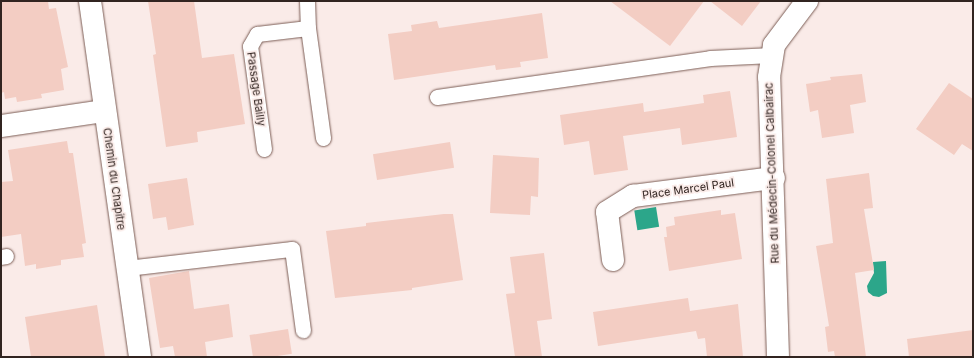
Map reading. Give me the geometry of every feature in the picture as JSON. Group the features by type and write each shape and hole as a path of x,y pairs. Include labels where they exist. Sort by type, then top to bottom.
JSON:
{"street":[{"name":"Chemin du Chapitre","path":"90,1 104,111 140,357"},
{"name":"Rue du Médecin-Colonel Calbairac","path":"778,357 774,178 769,77 774,45 807,1"},
{"path":"1,126 104,111"},
{"name":"Place Marcel Paul","path":"613,260 607,212 633,196 774,178"}],"lane":[{"path":"307,1 308,28 323,138"},
{"name":"Passage Bailly","path":"264,149 250,46 257,34 308,28"},
{"path":"437,97 710,58 772,55"},
{"path":"127,268 292,249 303,330"}],"shaded area":[{"path":"656,207 659,227 637,230 634,210"},
{"path":"886,261 887,293 879,297 873,296 868,292 867,286 874,273 873,262"}],"building":[{"path":"1,1 48,1 49,9 56,8 68,67 61,69 64,90 41,94 42,98 17,102 16,97 5,99 4,92 1,93"},
{"path":"148,1 194,1 202,58 234,54 245,124 197,132 198,142 166,147 153,55 156,54"},
{"path":"610,1 704,1 670,46"},
{"path":"710,1 761,1 742,26"},
{"path":"542,13 548,58 520,62 521,67 496,70 495,65 394,80 388,34 412,31 411,25 437,21 439,28"},
{"path":"862,74 866,102 850,105 854,133 822,138 818,110 810,112 806,84 831,80 830,77"},
{"path":"949,83 973,99 973,151 962,144 954,155 916,129"},
{"path":"730,91 737,137 682,145 680,128 623,136 628,170 594,175 589,141 564,145 560,115 643,103 644,112 704,103 703,95"},
{"path":"67,141 69,153 73,153 86,243 82,244 84,257 61,260 61,265 36,269 36,264 25,266 21,234 1,237 1,182 13,181 8,150"},
{"path":"450,142 454,168 377,180 373,154"},
{"path":"493,155 539,158 538,197 531,196 530,215 490,213"},
{"path":"869,173 873,208 864,209 874,270 855,273 866,357 835,357 834,351 828,352 825,327 829,326 816,246 833,243 826,179"},
{"path":"187,178 194,225 168,230 166,217 153,219 148,184"},
{"path":"721,210 721,215 735,213 742,259 669,271 664,237 667,237 666,227 675,225 674,217"},
{"path":"453,214 463,280 412,288 412,290 335,298 326,231 366,226 366,223"},
{"path":"544,253 552,319 537,321 542,357 515,357 506,294 515,293 510,257"},
{"path":"189,271 194,309 229,304 233,337 205,342 207,357 175,357 173,346 160,348 149,278"},
{"path":"688,298 690,311 738,304 743,357 707,357 705,338 698,339 696,331 598,346 593,312"},
{"path":"97,305 105,357 31,357 25,317"},
{"path":"288,329 292,354 271,357 253,357 249,335"},
{"path":"973,330 973,357 909,357 907,339"}]}
